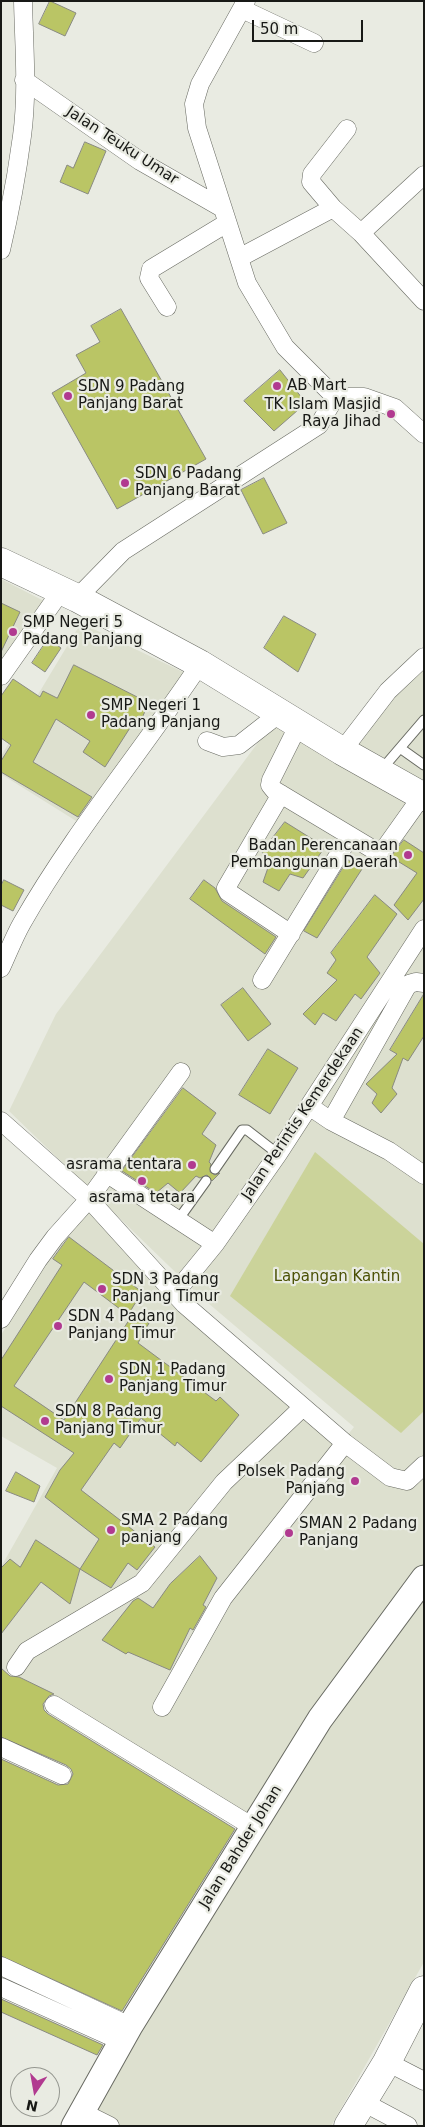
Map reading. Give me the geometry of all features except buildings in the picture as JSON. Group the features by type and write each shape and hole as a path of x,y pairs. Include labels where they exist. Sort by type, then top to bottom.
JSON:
{"highway":[{"path":"1,562 69,594 200,664 342,751 423,796"},
{"path":"348,2126 387,2062 424,1990"}],"main road":[{"name":"Jalan Bahder Johan","path":"78,2119 126,2033 320,1719 424,1578"}],"street":[{"path":"1,250 22,135 24,80 23,1"},
{"path":"314,43 244,5 200,84 194,104 197,128 247,283 285,347 335,397 364,397 395,408 424,434"},
{"name":"Jalan Teuku Umar","path":"24,80 140,161 224,216"},
{"path":"347,129 310,179 333,208 361,234 424,301"},
{"path":"361,234 424,175"},
{"path":"239,258 333,208"},
{"path":"167,307 148,278 151,270 224,216"},
{"path":"1,676 69,594 123,551 319,426 335,397"},
{"path":"342,751 388,691 424,657"},
{"path":"1,968 21,924 68,849 164,718 200,664"},
{"path":"207,741 223,747 239,745 289,718"},
{"path":"289,718 270,785 281,794 374,850 385,848 423,796"},
{"path":"281,794 226,888 228,892 291,934"},
{"path":"262,980 350,836"},
{"name":"Jalan Perintis Kemerdekaan","path":"175,1293 215,1244 278,1154 424,929"},
{"path":"332,1121 406,988 409,984 416,982 424,983"},
{"path":"3,1313 38,1260 55,1237 89,1199 181,1072"},
{"path":"309,1106 332,1121 389,1151 424,1175"},
{"path":"1,1122 89,1199 184,1304 345,1443 390,1477 400,1481 407,1481 424,1465"},
{"path":"106,1173 215,1244"},
{"path":"16,1666 28,1651 142,1583 224,1482 303,1407"},
{"path":"162,1707 223,1598 345,1443"},
{"path":"54,1705 253,1827"},
{"path":"1,1747 62,1775"},
{"path":"1,1966 126,2033"},
{"path":"1,1987 126,2033"},
{"path":"387,2062 424,2081"},
{"path":"363,2102 408,2126"},
{"path":"78,2119 110,2126"}],"lane":[{"path":"380,772 424,720"},
{"path":"400,748 424,765"},
{"path":"215,1168 242,1130 247,1130 278,1154"},
{"path":"178,1220 206,1181"}],"shaded area":[{"name":"SMP Negeri 5 Padang Panjang","path":"1,579 46,602 1,662"},
{"name":"SMP Negeri 1 Padang Panjang","path":"81,623 185,673 81,824 1,774 1,756"},
{"path":"424,662 424,1962 331,2126 118,2126 87,2110 259,1824 66,1701 1,1668 1,1567 57,1468 1,1436 1,1335 59,1241 88,1209 342,1442 354,1427 201,1297 9,1111 56,1014 280,713 342,751"}],"green space":[{"name":"Lapangan Kantin","path":"315,1152 424,1244 424,1411 401,1433 230,1296"}],"place":[{"name":"AB Mart","path":"277,386"},
{"name":"SDN 9 Padang Panjang Barat","path":"68,396"},
{"name":"TK Islam Masjid Raya Jihad","path":"391,414"},
{"name":"SDN 6 Padang Panjang Barat","path":"125,483"},
{"name":"SMP Negeri 5 Padang Panjang","path":"13,632"},
{"name":"SMP Negeri 1 Padang Panjang","path":"91,715"},
{"name":"Badan Perencanaan Pembangunan Daerah","path":"408,855"},
{"name":"asrama tentara","path":"192,1165"},
{"name":"asrama tetara","path":"142,1181"},
{"name":"SDN 3 Padang Panjang Timur","path":"102,1289"},
{"name":"SDN 4 Padang Panjang Timur","path":"58,1326"},
{"name":"SDN 1 Padang Panjang Timur","path":"109,1379"},
{"name":"SDN 8 Padang Panjang Timur","path":"45,1421"},
{"name":"Polsek Padang Panjang","path":"355,1481"},
{"name":"SMA 2 Padang panjang","path":"111,1530"},
{"name":"SMAN 2 Padang Panjang","path":"289,1533"}]}
